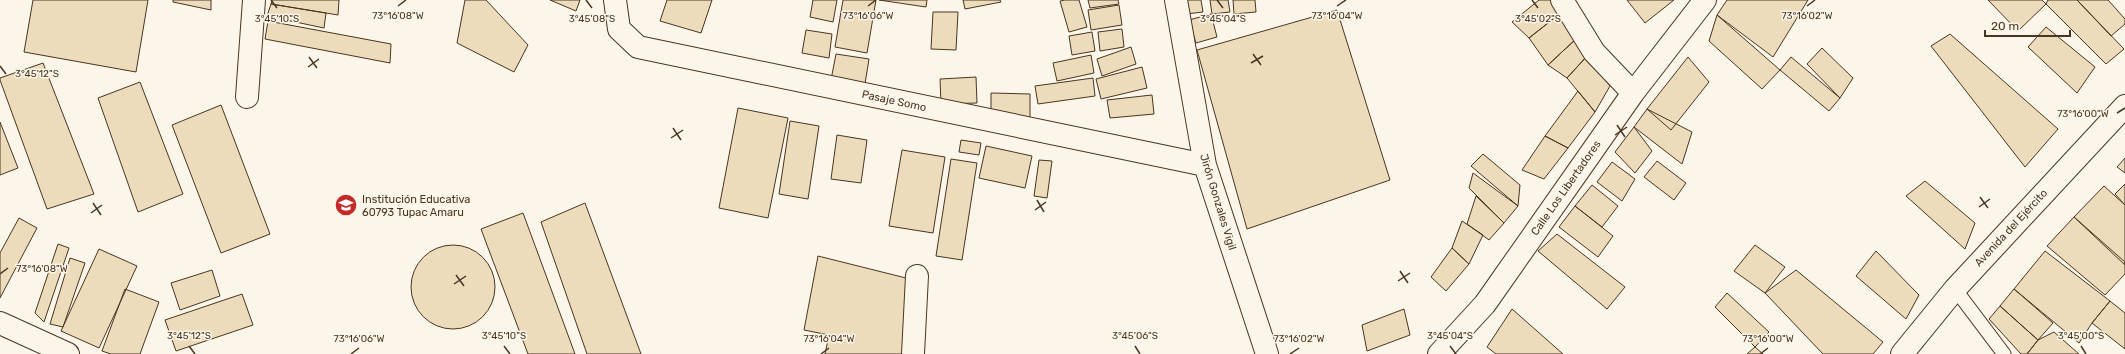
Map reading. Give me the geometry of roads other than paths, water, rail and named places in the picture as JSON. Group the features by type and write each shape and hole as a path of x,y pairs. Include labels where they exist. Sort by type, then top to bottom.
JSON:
{"street":[{"path":"247,97 254,0"},
{"name":"Pasaje Somo","path":"615,0 619,29 638,48 1205,165"},
{"name":"Jirón Gonzales Vigil","path":"1176,0 1205,165 1267,354"},
{"path":"1562,0 1594,52 1633,93"},
{"name":"Calle Los Libertadores","path":"1439,354 1485,304 1633,93 1705,0"},
{"name":"Avenida del Ejército","path":"1902,354 1955,289 2125,106"},
{"path":"914,354 916,276"},
{"path":"0,323 68,354"}],"lane":[{"path":"1955,289 2004,354"}],"place":[{"name":"Institución Educativa 60793 Tupac Amaru","path":"346,205"}]}
